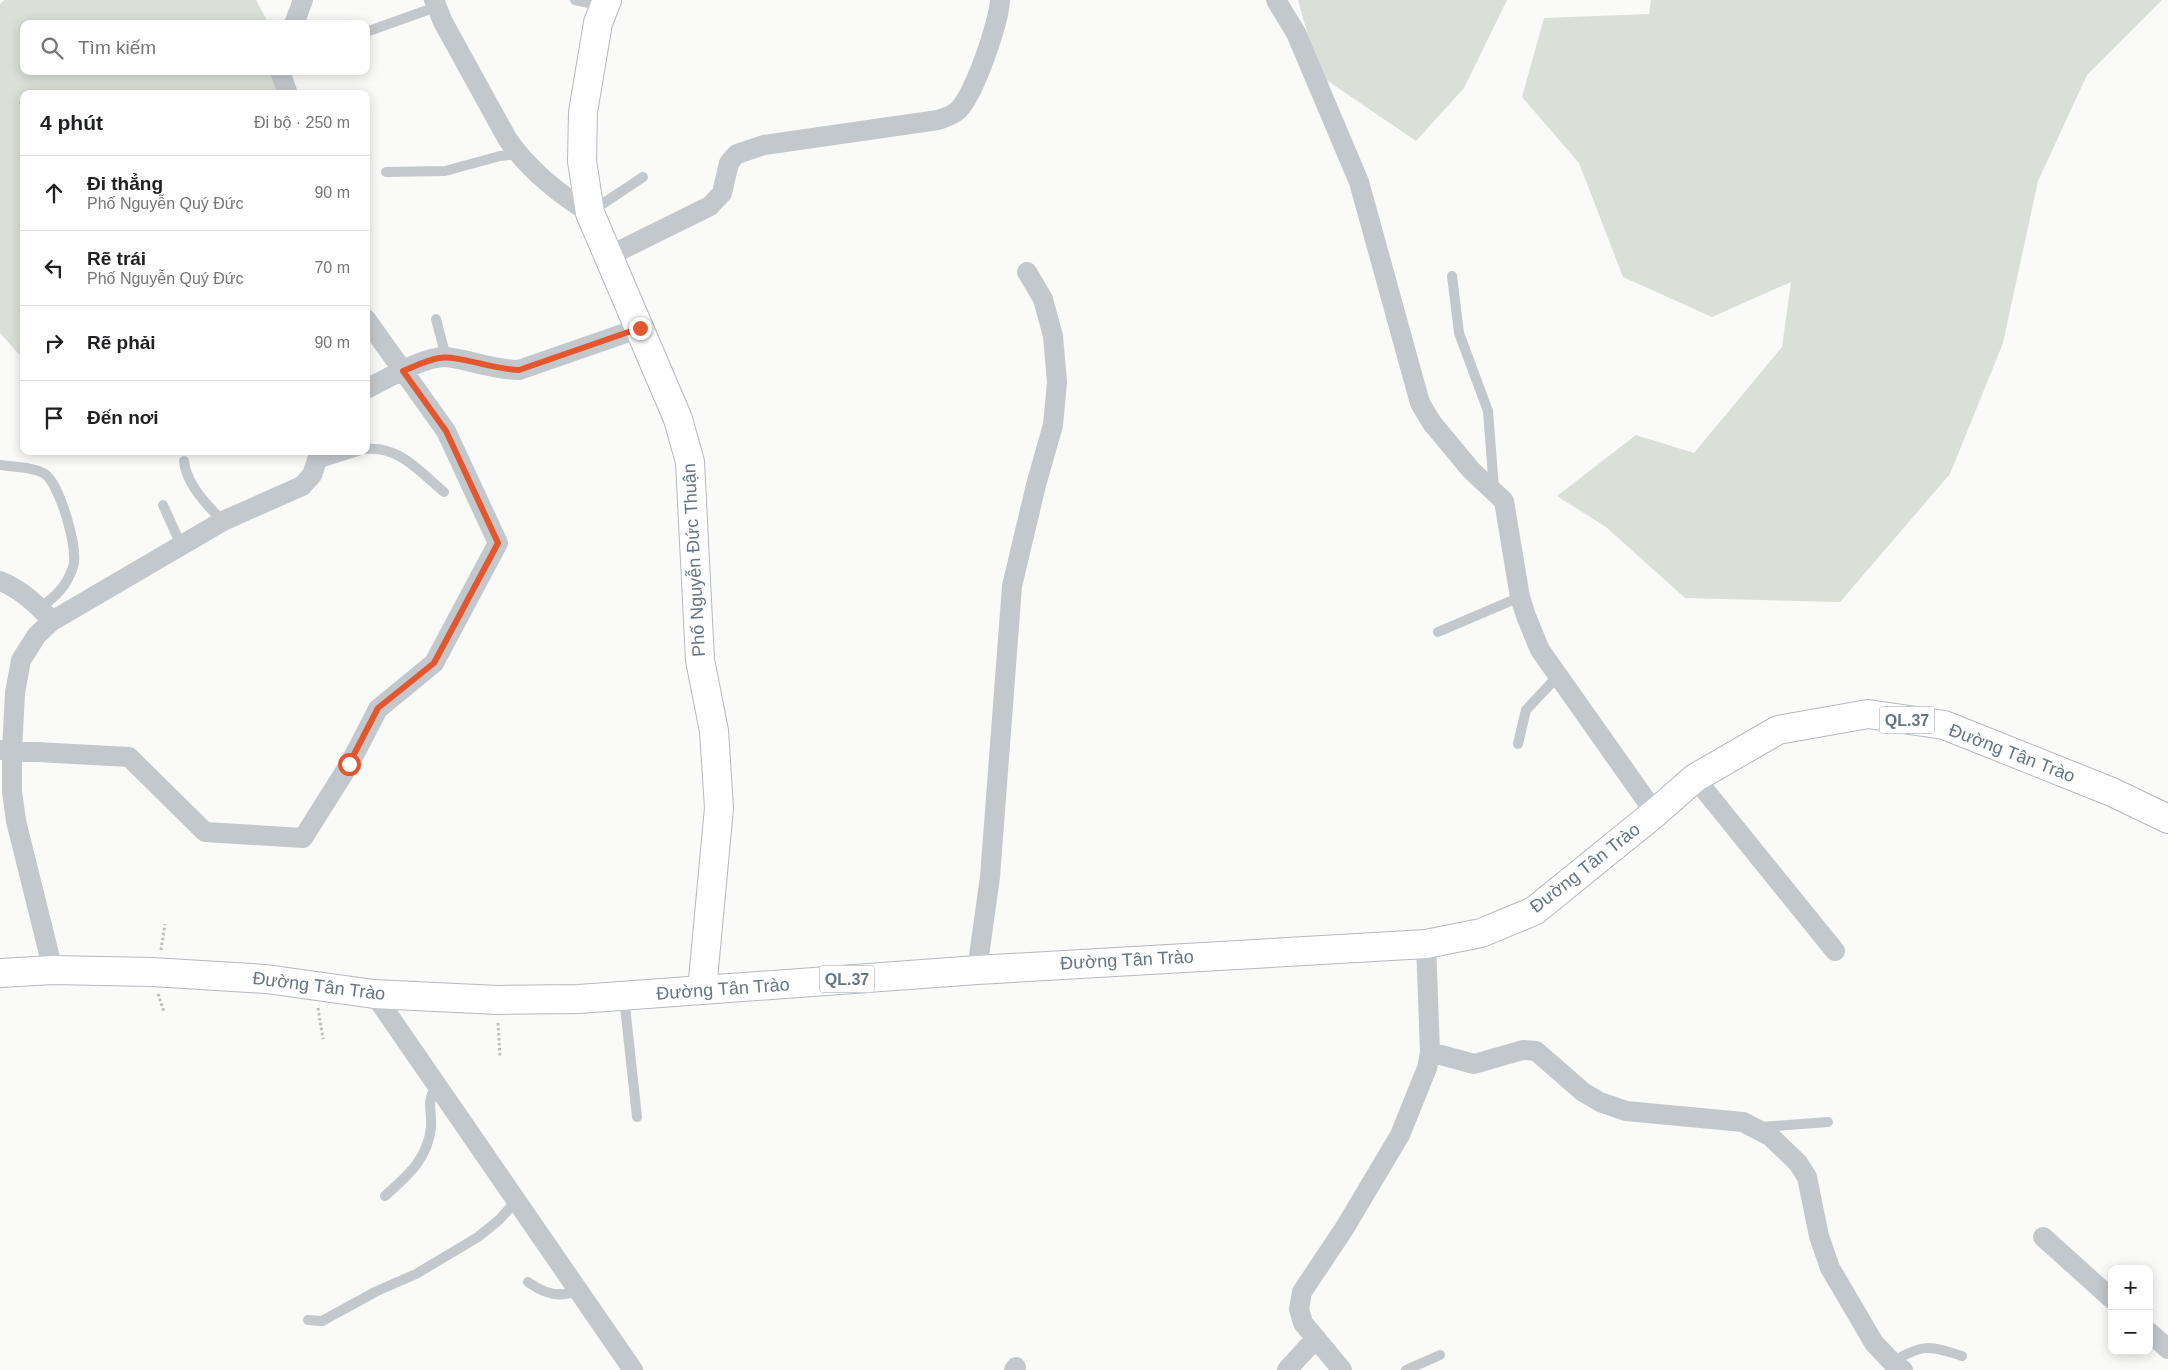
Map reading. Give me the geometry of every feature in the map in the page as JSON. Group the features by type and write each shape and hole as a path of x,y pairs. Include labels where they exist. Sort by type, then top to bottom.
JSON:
{"main road":[{"name":"Phố Nguyễn Đức Thuận","path":"606,3 598,23 583,112 582,161 590,213 678,419 690,462 700,660 714,731 719,808 702,990"},
{"name":"Đường Tân Trào","path":"0,973 53,970 218,976 266,979 374,994 497,1000 624,996 977,970 1426,944 1481,933 1534,911 1656,813 1695,778 1778,730 1868,714 1944,725 2112,792 2168,819"}],"street":[{"path":"296,20 304,0"},
{"path":"609,256 710,206 722,193 729,162 737,154 764,145 938,120 957,112 969,95 994,32 1000,0"},
{"path":"1276,0 1296,32 1359,182 1420,403 1432,423 1471,470 1504,501 1520,597 1540,650 1557,677 1656,813"},
{"path":"435,4 508,140 518,154 545,182 590,213"},
{"path":"281,75 287,90"},
{"path":"977,970 990,876 1012,586 1036,485 1054,425 1056,390 1054,336 1043,298 1027,272"},
{"path":"6,751 129,757 205,832 304,838 349,764 378,708 434,663 498,543 446,431 370,325"},
{"path":"370,387 423,362 446,357 505,370 519,370 640,328"},
{"path":"53,970 16,822 6,751 14,693 21,660 37,636 46,614 182,547 223,521 302,486 312,475 318,458"},
{"path":"0,581 13,586 46,614"},
{"path":"1695,778 1834,950"},
{"path":"1342,1370 1303,1323 1299,1309 1302,1292 1344,1229 1400,1135 1427,1068 1430,1052 1426,944"},
{"path":"374,994 633,1370"},
{"path":"1430,1052 1474,1064 1523,1050 1536,1051 1583,1092 1600,1102 1626,1111 1743,1122 1758,1128 1770,1136 1798,1162 1807,1177 1820,1236 1830,1268 1874,1343 1897,1366"},
{"path":"2043,1237 2108,1295"},
{"path":"2153,1336 2168,1349"},
{"path":"1287,1370 1316,1338"}],"lane":[{"path":"575,0 606,3"},
{"path":"370,30 435,4"},
{"path":"386,172 445,171 500,156 518,154"},
{"path":"590,213 643,177"},
{"path":"1452,276 1459,333 1488,412 1494,491"},
{"path":"436,320 446,357"},
{"path":"370,449 388,450 403,458 444,492"},
{"path":"318,458 335,455"},
{"path":"184,461 185,473 194,487 223,521"},
{"path":"0,465 44,473 54,482 71,533 74,565 69,578 46,614"},
{"path":"162,504 182,547"},
{"path":"1438,632 1520,597"},
{"path":"1518,744 1526,710 1557,677"},
{"path":"624,996 637,1117"},
{"path":"385,1196 409,1175 422,1159 431,1126 428,1105 436,1086"},
{"path":"1758,1128 1828,1122"},
{"path":"308,1320 322,1321 432,1265 478,1238 499,1220 516,1201"},
{"path":"528,1282 548,1294 570,1294 577,1290"},
{"path":"1897,1366 1913,1349 1937,1348 1962,1356"},
{"path":"1406,1370 1440,1354"}],"path":[{"path":"314,985 323,1039"},
{"path":"497,1000 500,1056"}],"shaded area":[{"path":"4,0 256,0 267,20 20,20 20,75 281,75 287,90 20,90 20,356 0,333 0,4"},
{"path":"1298,0 1507,0 1464,88 1416,141 1319,75"},
{"path":"1651,0 2162,0 2087,75 2038,181 2003,343 1950,474 1840,602 1685,598 1606,527 1557,496 1636,435 1694,453 1782,347 1791,282 1712,317 1623,277 1579,163 1522,97 1544,18 1649,14"}],"route":[{"path":"349,764 378,708 434,663 498,543 446,431 403,371 423,362 446,357 505,370 519,370 533,367 640,328"}]}
